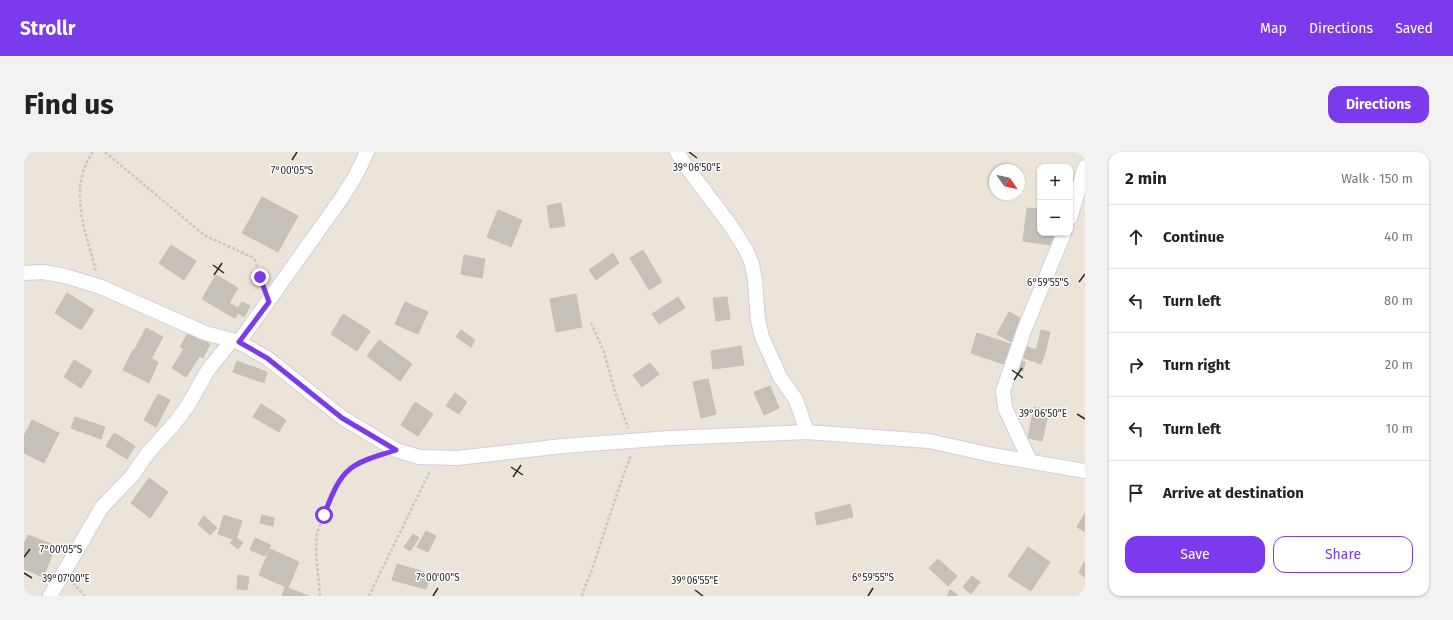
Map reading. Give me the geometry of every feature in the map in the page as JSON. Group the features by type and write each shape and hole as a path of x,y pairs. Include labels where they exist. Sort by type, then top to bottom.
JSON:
{"street":[{"path":"50,596 102,507 131,477 148,453 174,424 187,407 208,370 269,302 341,199 356,175 367,152"},
{"path":"677,152 685,165 732,226 746,250 752,264 762,337 780,376 796,400 807,432"},
{"path":"1073,208 1085,167"},
{"path":"1030,461 1005,408 1003,391 1025,328 1063,236"},
{"path":"24,273 52,273 101,287 199,330 235,341 267,358 342,418 396,450 419,457 479,457 563,446 726,434 807,432 929,441 1085,471"}],"path":[{"path":"93,152 86,162 81,182 80,203 83,230 101,287"},
{"path":"105,152 204,235 254,258 269,302"},
{"path":"582,596 635,441 615,392 604,352 591,323"},
{"path":"320,596 316,552 317,533 331,496 349,469 362,462 396,450"},
{"path":"369,596 436,458"}],"building":[{"path":"262,197 298,216 278,252 242,233"},
{"path":"561,203 565,226 550,228 547,206"},
{"path":"1027,208 1037,209 1037,236 1059,236 1058,246 1023,241"},
{"path":"498,210 522,220 511,247 487,237"},
{"path":"171,245 196,261 184,280 159,263"},
{"path":"643,250 662,282 649,290 630,258"},
{"path":"613,253 619,263 596,280 589,270"},
{"path":"464,255 485,259 482,278 461,274"},
{"path":"216,275 238,288 224,312 202,299"},
{"path":"67,293 94,310 81,330 55,313"},
{"path":"576,294 582,327 556,332 550,299"},
{"path":"678,297 685,308 659,324 652,314"},
{"path":"727,297 730,319 716,321 713,298"},
{"path":"242,302 250,306 244,317 238,313 235,318 224,312 229,303 238,308"},
{"path":"405,302 428,312 418,334 395,324"},
{"path":"1009,312 1024,320 1011,342 997,334"},
{"path":"343,314 370,331 357,351 331,334"},
{"path":"146,328 163,337 151,359 134,351"},
{"path":"461,330 475,340 471,347 456,337"},
{"path":"1041,330 1050,332 1045,353 1036,351"},
{"path":"188,333 210,344 203,358 180,347"},
{"path":"977,333 1013,345 1006,365 971,353"},
{"path":"379,340 412,364 400,381 367,356"},
{"path":"1022,345 1045,353 1041,364 1018,356"},
{"path":"741,346 744,365 713,369 711,351"},
{"path":"185,347 199,357 186,377 172,368"},
{"path":"133,350 158,362 149,383 123,370"},
{"path":"74,360 92,371 81,388 64,377"},
{"path":"1015,360 1025,362 1023,371 1013,369"},
{"path":"237,361 267,372 264,383 233,372"},
{"path":"650,363 659,374 642,387 633,375"},
{"path":"708,379 716,414 701,418 693,382"},
{"path":"770,386 779,408 764,415 754,392"},
{"path":"455,393 467,402 459,414 446,406"},
{"path":"158,394 170,400 156,427 144,420"},
{"path":"415,402 433,414 418,436 401,425"},
{"path":"261,404 286,420 279,432 253,417"},
{"path":"1034,407 1049,410 1042,441 1028,438"},
{"path":"75,417 105,427 101,439 71,428"},
{"path":"32,420 59,433 44,463 24,453 24,436"},
{"path":"114,433 135,446 127,459 106,446"},
{"path":"149,478 168,492 150,518 131,503"},
{"path":"850,504 853,517 817,525 815,513"},
{"path":"1085,513 1085,532 1077,527"},
{"path":"224,515 242,521 236,540 218,534"},
{"path":"262,515 274,518 273,526 260,523"},
{"path":"204,516 217,528 210,535 198,524"},
{"path":"426,531 436,536 428,552 417,547"},
{"path":"413,534 419,538 410,551 404,547"},
{"path":"28,535 56,546 43,577 24,569 24,544"},
{"path":"236,537 243,543 238,549 230,543"},
{"path":"255,538 271,545 265,556 250,550"},
{"path":"1028,547 1050,562 1031,591 1008,576"},
{"path":"270,549 299,562 288,588 259,575"},
{"path":"938,559 957,576 948,586 929,568"},
{"path":"1084,562 1085,563 1085,577 1079,573"},
{"path":"397,564 431,574 426,589 392,580"},
{"path":"238,575 249,577 247,590 237,589"},
{"path":"972,576 980,582 971,594 963,587"},
{"path":"285,587 288,588 309,596 282,596"},
{"path":"950,590 957,594 956,596 947,596"}],"route":[{"path":"260,277 269,302 239,342 267,358 310,394 342,418 396,450 362,462 349,469 331,496 324,515"}]}
